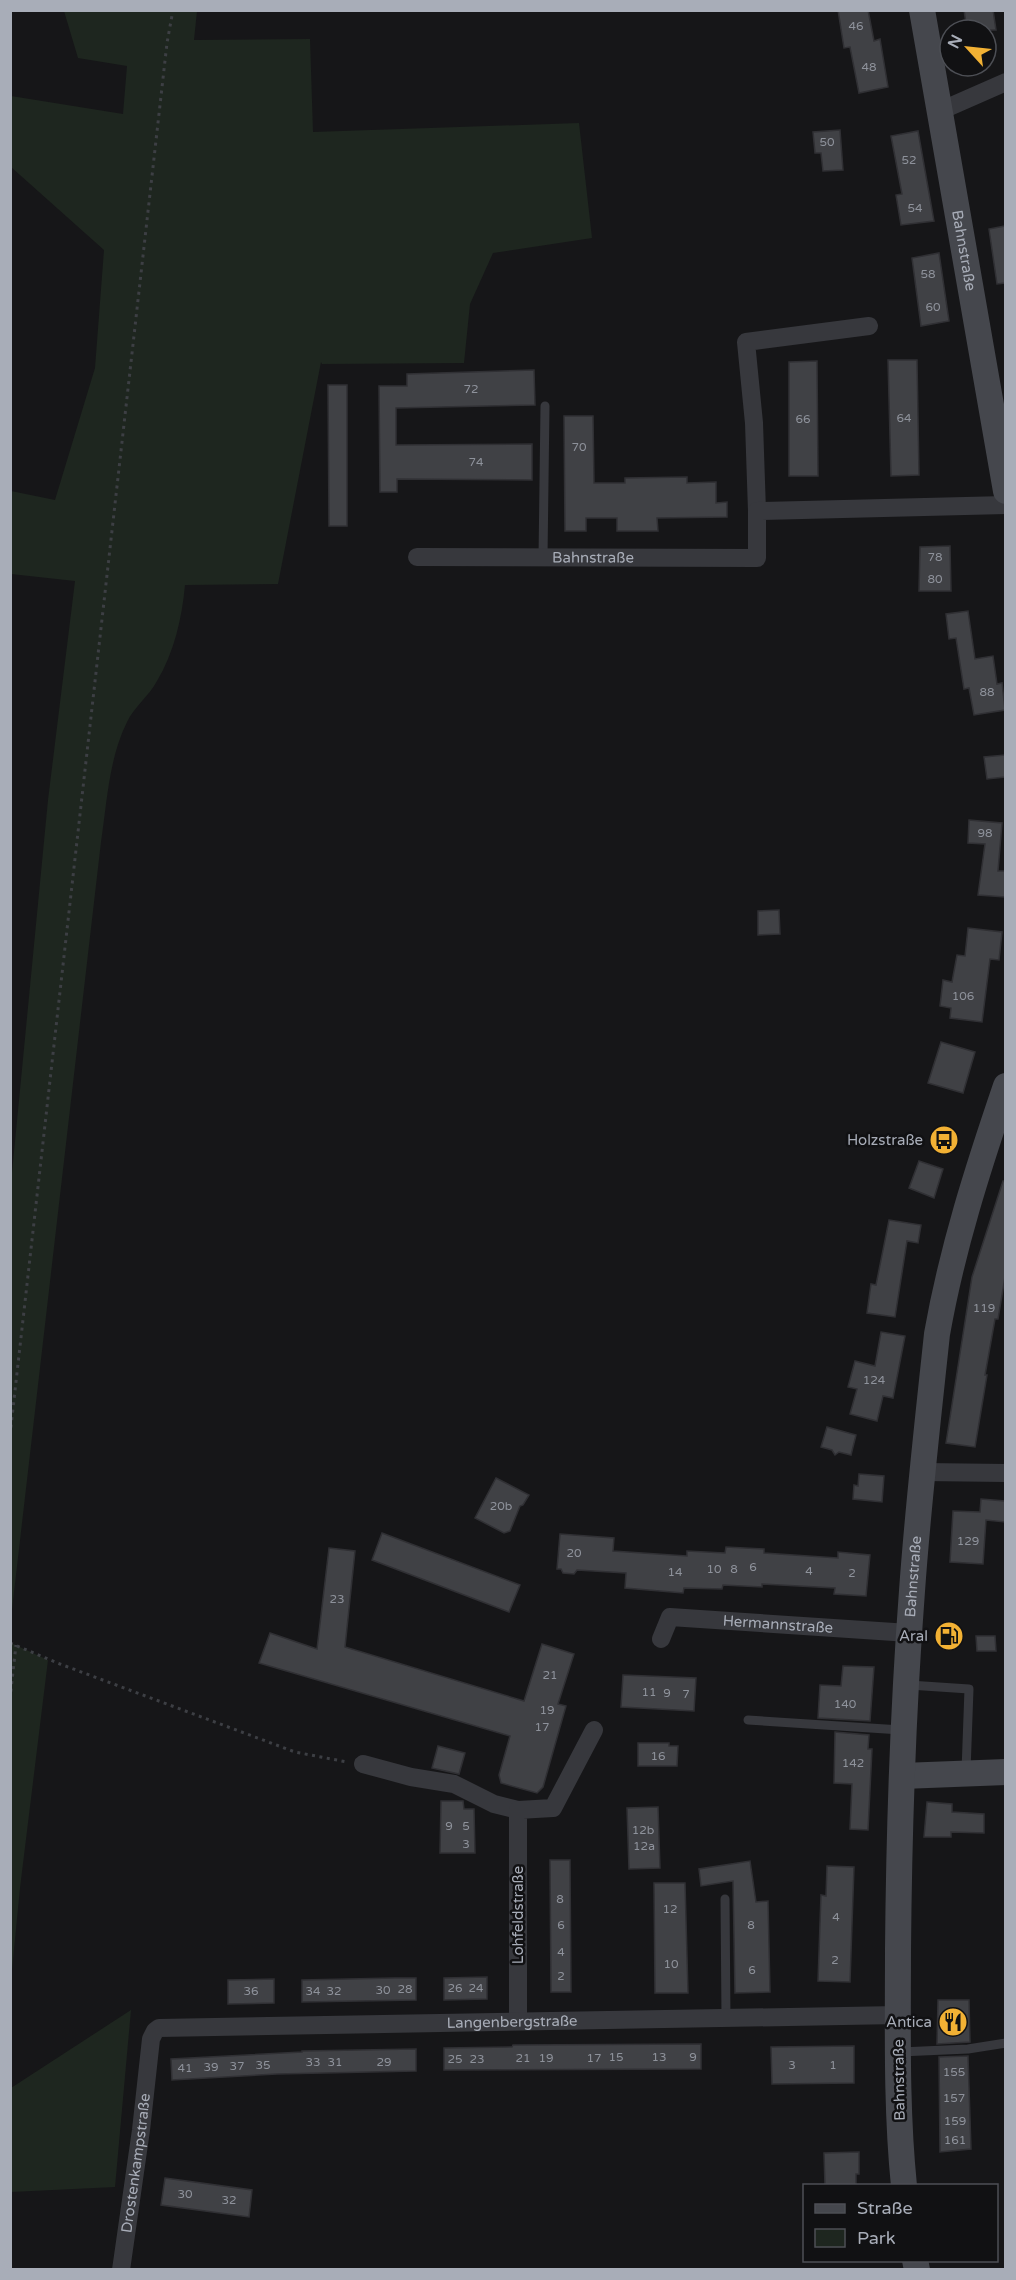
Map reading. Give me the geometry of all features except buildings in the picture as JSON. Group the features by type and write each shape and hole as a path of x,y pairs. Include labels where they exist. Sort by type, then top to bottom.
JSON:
{"main road":[{"name":"Bahnstraße","path":"922,10 1005,491"},
{"name":"Bahnstraße","path":"904,2184 898,2052 902,1776 909,1633 923,1472 937,1334 944,1296 966,1206 1005,1087"},
{"path":"902,1776 1005,1772"}],"street":[{"path":"940,111 1005,82"},
{"name":"Bahnstraße","path":"417,557 757,558 754,423 746,342 869,326"},
{"path":"757,511 1005,505"},
{"path":"923,1472 1005,1473"},
{"name":"Hermannstraße","path":"661,1639 670,1617 909,1633"},
{"path":"363,1764 411,1777 454,1784 494,1804 518,1810 552,1808 594,1730"},
{"name":"Lohfeldstraße","path":"518,1810 518,2021"},
{"name":"Langenbergstraße","path":"149,2056 152,2034 165,2027 898,2015"},
{"name":"Drostenkampstraße","path":"121,2270 149,2056"}],"lane":[{"path":"543,558 545,406"},
{"path":"906,1685 969,1689 965,1773"},
{"path":"748,1720 904,1730"},
{"path":"725,1899 726,2018"},
{"path":"898,2052 968,2049 1005,2043"}],"path":[{"path":"10,1435 166,54 173,10"},
{"path":"10,1643 295,1752 363,1764"},
{"path":"10,1699 16,1645"}],"green space":[{"path":"64,11 197,11 194,40 310,39 313,132 579,123 592,238 493,253 470,304 464,363 322,364 321,362 278,584 185,585 182,610 168,659 154,686 130,717 121,736 110,780 101,842 11,1618 11,1183 48,800 75,581 11,574 11,491 55,500 95,368 104,250 11,167 11,96 123,114 127,66 78,58"},
{"path":"11,1643 48,1660 11,1980"},
{"path":"131,2010 115,2187 11,2192 11,2088"}],"place":[{"name":"Holzstraße","path":"944,1140"},
{"name":"Aral","path":"949,1636"},
{"name":"Antica","path":"953,2022"}]}
